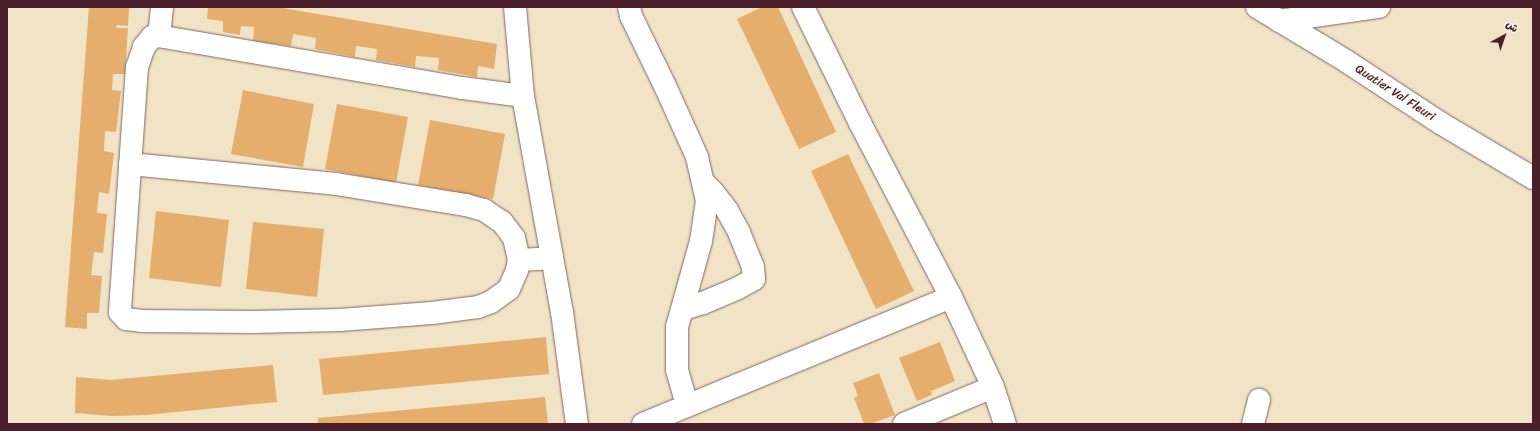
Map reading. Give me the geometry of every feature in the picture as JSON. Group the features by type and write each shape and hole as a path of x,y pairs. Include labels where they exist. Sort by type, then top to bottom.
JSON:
{"street":[{"path":"159,36 162,7"},
{"path":"515,7 523,96 562,312 577,424"},
{"path":"629,7 631,16 697,157 707,201 701,241 677,327 677,370 687,406"},
{"path":"803,7 860,124 951,297 993,387 1005,424"},
{"name":"Quatier Val Fleuri","path":"1257,7 1346,61 1442,124 1533,178"},
{"path":"1279,21 1379,7"},
{"path":"130,164 336,184 475,207 492,215 508,229 514,238 519,260 517,270 509,289 491,302 478,307 432,314 340,320 254,322 129,320 120,312 130,164 137,67 147,41 152,37 159,36 462,88 523,96"},
{"path":"683,309 703,303 738,288 754,278 753,267 739,232 722,204 703,182"},
{"path":"519,260 552,258"},
{"path":"643,424 951,297"},
{"path":"904,424 993,387"},
{"path":"1253,424 1259,400"}],"building":[{"path":"89,7 129,7 128,26 117,25 116,28 128,28 125,74 113,74 112,90 121,91 116,132 105,131 104,151 114,153 109,194 99,192 97,213 107,214 103,253 94,252 91,275 102,276 99,313 87,313 87,329 65,327"},
{"path":"208,7 276,7 497,44 494,69 478,66 477,77 438,70 439,58 416,56 415,67 376,60 377,49 356,46 355,57 315,49 316,38 293,34 291,46 253,41 254,27 241,26 240,35 223,32 223,21 207,19"},
{"path":"762,7 778,7 836,132 799,149 737,19"},
{"path":"243,90 314,104 303,167 231,154"},
{"path":"337,104 408,117 396,183 325,169"},
{"path":"430,120 505,134 493,199 418,185"},
{"path":"848,154 914,291 876,309 811,171"},
{"path":"156,211 229,220 221,287 149,278"},
{"path":"253,222 324,229 317,297 246,289"},
{"path":"546,337 549,374 323,395 319,359"},
{"path":"940,342 955,381 931,391 932,395 917,401 899,358"},
{"path":"273,365 277,402 146,415 113,416 75,413 76,377 110,380"},
{"path":"879,373 895,415 870,424 864,424 854,398 858,396 853,383"},
{"path":"545,397 548,424 318,424 318,418"}]}
